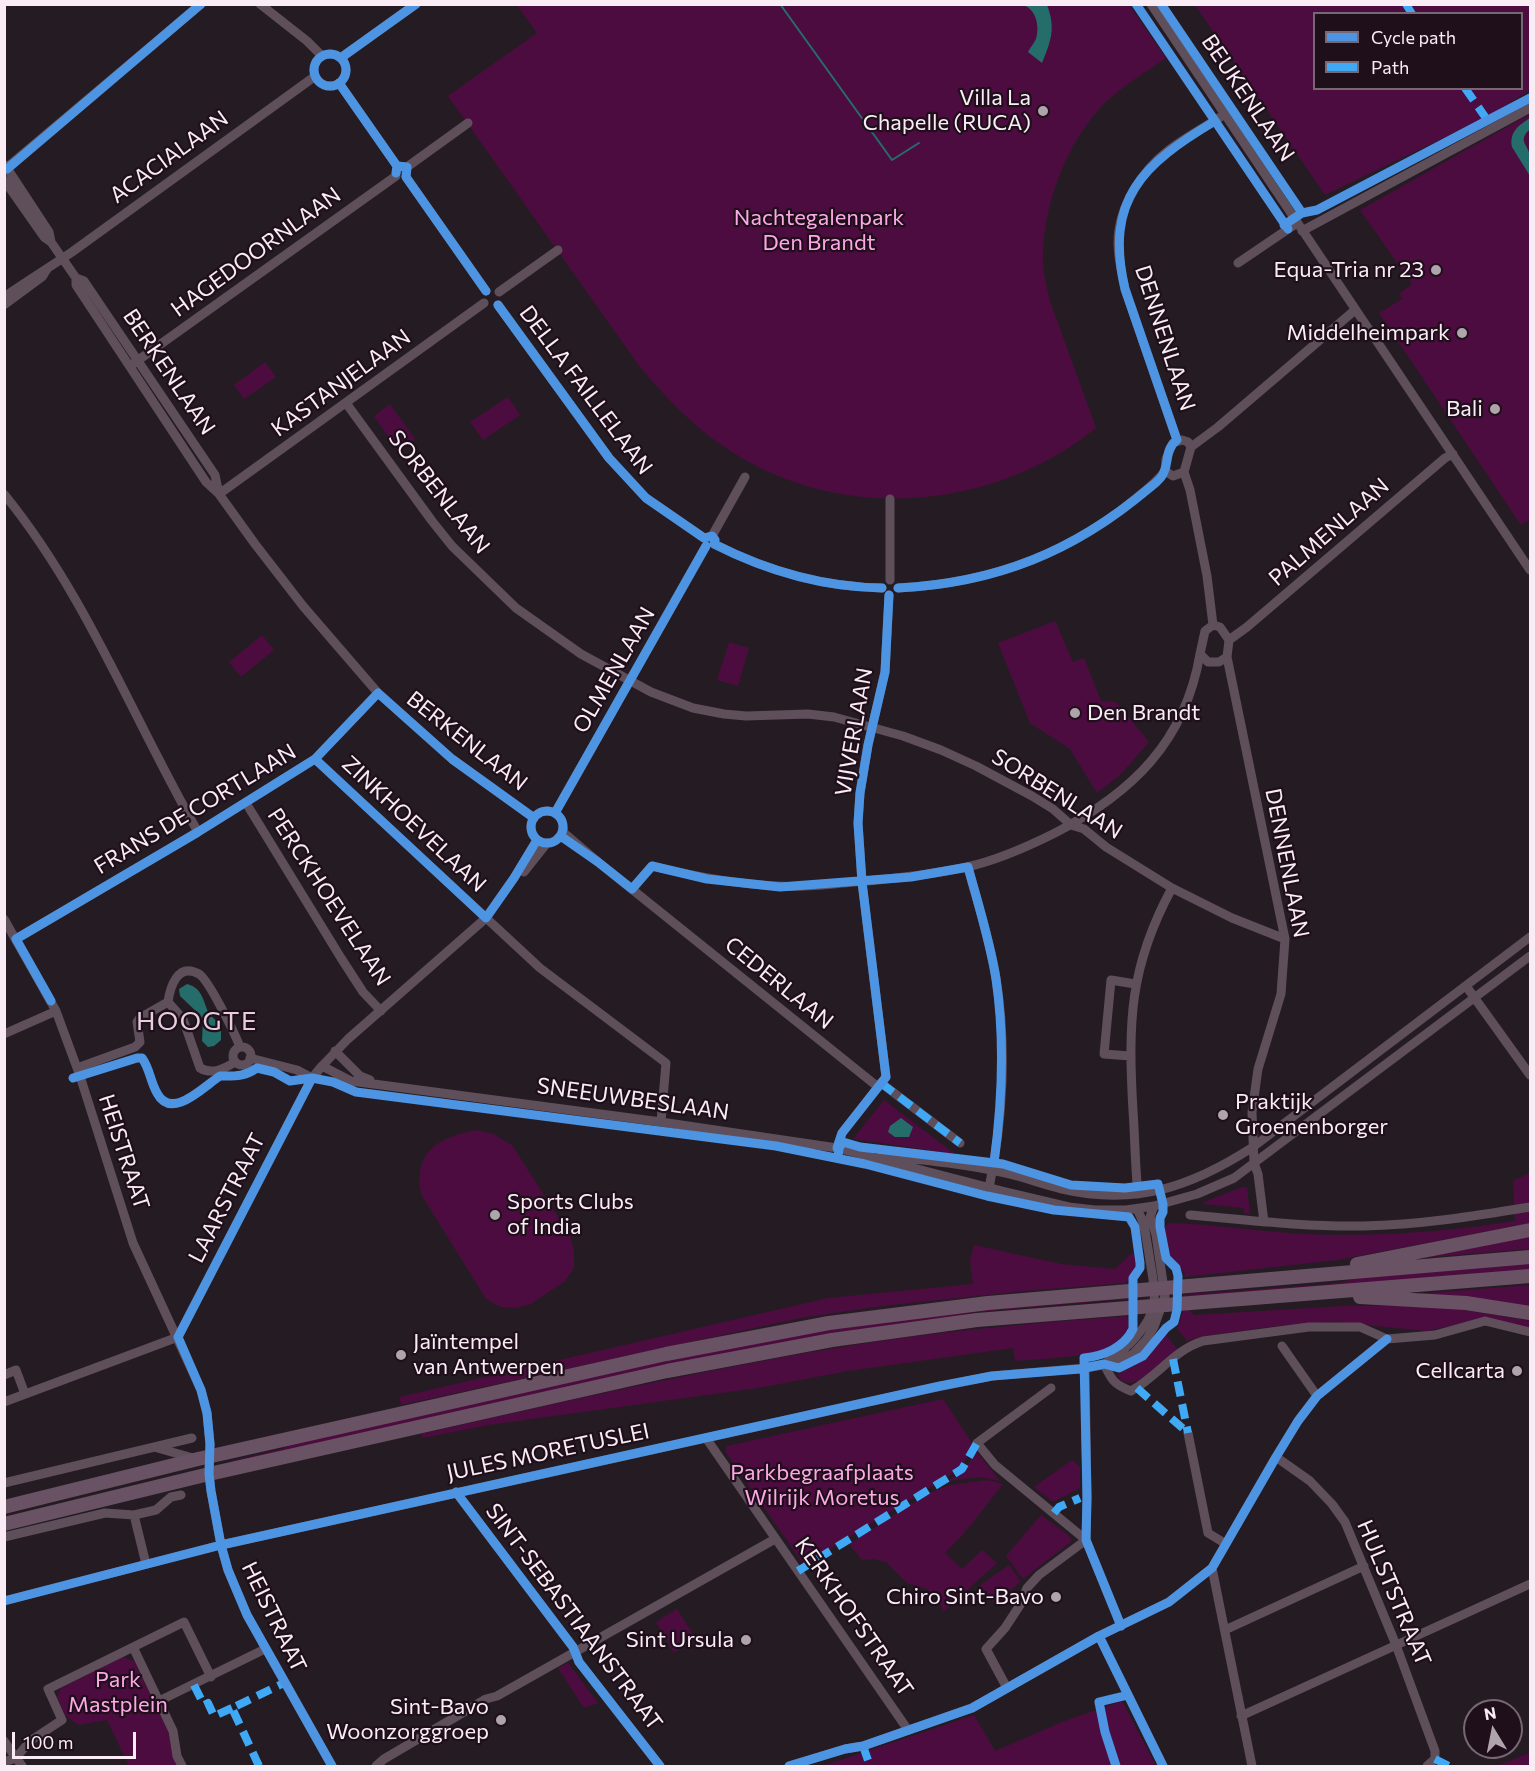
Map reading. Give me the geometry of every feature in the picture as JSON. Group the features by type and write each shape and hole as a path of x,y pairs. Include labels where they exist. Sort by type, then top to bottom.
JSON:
{"highway":[{"path":"1330,1274 1357,1264 1391,1256 1530,1230"},
{"path":"4,1507 204,1458 746,1338 907,1312 1011,1300 1530,1257"},
{"path":"4,1524 209,1474 749,1354 942,1324 1530,1276"},
{"path":"1331,1293 1371,1298 1466,1303 1530,1313"}],"street":[{"path":"5,168 201,4"},
{"path":"260,4 321,55"},
{"path":"342,57 416,4"},
{"name":"BEUKENLAAN","path":"1151,4 1300,227 1351,312 1453,454 1530,570"},
{"path":"333,53 342,57 345,62 345,73 339,83 325,86 317,82 314,77 315,65 321,55 333,53"},
{"name":"ACACIALAAN","path":"4,297 63,258 314,77"},
{"path":"339,83 486,291"},
{"path":"1238,263 1300,227 1530,108"},
{"name":"DENNENLAAN","path":"1177,440 1170,414 1125,289 1118,241 1128,200 1153,164 1180,142 1225,114"},
{"name":"HAGEDOORNLAAN","path":"130,366 468,123"},
{"name":"BERKENLAAN","path":"5,168 49,232 51,242"},
{"name":"BERKENLAAN","path":"4,180 44,237 51,242 63,258 76,278 76,285 206,482 219,494 303,606 378,693 452,759 534,818"},
{"path":"499,292 558,250"},
{"name":"ACACIALAAN","path":"4,305 42,277 47,269"},
{"name":"BERKENLAAN","path":"76,278 84,281 139,361 215,476 219,494"},
{"name":"DELLA FAILLELAAN","path":"494,289 499,292 501,299 498,305 490,307 484,303 483,297 486,291 494,289"},
{"name":"KASTANJELAAN","path":"219,494 484,303"},
{"name":"DELLA FAILLELAAN","path":"498,305 609,458 646,498 709,541 759,565 836,585 886,592"},
{"path":"1213,625 1205,565 1190,490 1184,472 1191,447 1218,427 1351,312"},
{"name":"SORBENLAAN","path":"346,403 432,521 452,546 490,584 516,608 567,645 630,681 673,701 724,714 746,716 808,714 834,717 922,743 976,766 1032,796 1053,809 1071,825 1084,830 1106,847 1172,888 1232,918 1285,939"},
{"path":"898,588 947,584 980,578 1035,560 1081,537 1149,488 1165,471 1170,447 1177,440 1186,441 1191,447"},
{"name":"PALMENLAAN","path":"1229,640 1445,458 1453,454"},
{"path":"1165,471 1173,476 1184,472"},
{"name":"OLMENLAAN","path":"555,813 745,477"},
{"path":"4,494 44,547 80,605 198,832"},
{"path":"890,499 890,580"},
{"path":"890,580 897,584 898,588"},
{"path":"890,580 883,584 886,592 895,594 898,588"},
{"name":"VIJVERLAAN","path":"880,1085 886,1077 862,882 858,822 860,794 885,672 886,592"},
{"path":"1213,625 1220,627 1229,640"},
{"path":"632,889 652,866 707,879 780,887 911,877 968,867 1023,850 1071,825 1108,802 1142,774 1167,740 1186,707 1197,674 1205,631 1213,625"},
{"name":"DENNENLAAN","path":"1229,640 1227,657 1285,939 1281,994 1258,1069 1251,1122 1254,1163 1258,1174 1264,1222"},
{"path":"1200,654 1208,662 1219,662 1227,657"},
{"name":"FRANS DE CORTLAAN","path":"16,939 198,832 315,759 378,693"},
{"name":"ZINKHOEVELAAN","path":"315,759 540,968 666,1063 661,1122"},
{"name":"PERCKHOEVELAAN","path":"246,803 363,992 381,1011"},
{"name":"BERKENLAAN","path":"542,841 531,827 534,818 546,811 555,813"},
{"path":"542,841 558,838 563,828 561,820 555,813"},
{"name":"CEDERLAAN","path":"563,828 564,833 632,889 880,1085 960,1143"},
{"name":"CEDERLAAN","path":"558,838 562,837 598,862"},
{"name":"LAARSTRAAT","path":"178,1337 312,1078 335,1051 486,918 542,841"},
{"path":"968,867 996,978 999,1012 1000,1090 989,1188"},
{"path":"1138,1194 1130,1056 1135,984 1154,923 1172,888"},
{"name":"HEISTRAAT","path":"4,919 56,1011 77,1068 133,1243 201,1390 207,1413 204,1458 209,1474 221,1545 232,1579 265,1649 332,1767"},
{"name":"SNEEUWBESLAAN","path":"872,1156 895,1156 992,1170 1081,1192 1108,1195 1163,1190 1189,1182 1222,1167 1253,1147 1530,938"},
{"name":"SNEEUWBESLAAN","path":"322,1066 351,1081 837,1148 989,1188 1086,1209 1137,1209 1197,1194 1234,1178 1530,956"},
{"path":"235,1062 217,1071 205,1071 200,1068 183,1019 168,1002 170,985 175,977 183,973 199,974 219,1005 240,1047 248,1050 250,1058"},
{"path":"1130,1056 1104,1054 1111,980 1135,984"},
{"path":"1466,986 1530,1075"},
{"path":"77,1068 135,1047 140,1042 137,1022 168,1002"},
{"path":"4,1035 56,1011"},
{"path":"235,1062 233,1053 240,1047"},
{"name":"SNEEUWBESLAAN","path":"335,1051 360,1076 388,1086"},
{"path":"235,1062 243,1065 250,1058"},
{"path":"250,1058 297,1070 312,1078"},
{"path":"837,1148 842,1133 880,1085"},
{"name":"JULES MORETUSLEI","path":"4,1601 221,1545 992,1376 1085,1368 1123,1360 1133,1354 1146,1340 1154,1327 1159,1306 1156,1235 1150,1217 1154,1206"},
{"path":"1190,1215 1308,1225 1363,1226 1425,1223 1530,1207"},
{"name":"JULES MORETUSLEI","path":"1137,1209 1144,1226 1159,1288"},
{"path":"1104,1364 1111,1379 1118,1386 1131,1390 1145,1384 1187,1346 1203,1341 1309,1327 1360,1327 1387,1339 1435,1335 1485,1321 1530,1332"},
{"path":"4,1402 178,1337"},
{"path":"789,1767 845,1749 863,1746 972,1708 1099,1636 1169,1602 1212,1568 1298,1420 1317,1396 1387,1339"},
{"path":"1282,1346 1317,1396"},
{"path":"1085,1368 1086,1540 1121,1626"},
{"path":"4,1375 16,1370 25,1394"},
{"path":"1051,1388 977,1443 995,1465 1086,1540"},
{"path":"1188,1433 1208,1533 1226,1544"},
{"path":"4,1483 192,1438"},
{"name":"KERKHOFSTRAAT","path":"706,1438 908,1730"},
{"path":"153,1447 204,1458"},
{"name":"HULSTSTRAAT","path":"1276,1457 1310,1481 1345,1522 1396,1645 1435,1750 1435,1759 1428,1766"},
{"name":"SINT-SEBASTIAANSTRAAT","path":"456,1492 575,1650 579,1662 660,1767"},
{"path":"4,1537 105,1513 134,1515 156,1510 171,1497 181,1495"},
{"path":"134,1515 146,1564"},
{"path":"376,1767 384,1759 486,1699 497,1695 775,1539"},
{"path":"1007,1688 986,1649 1005,1628 1020,1605 1027,1588 1039,1575 1086,1540"},
{"path":"1225,1630 1364,1566"},
{"path":"1212,1568 1252,1767"},
{"path":"1241,1716 1530,1584"},
{"path":"4,1762 16,1758 30,1741 62,1720 48,1689 184,1622 211,1677"},
{"path":"1099,1636 1162,1767"},
{"path":"133,1647 173,1731 177,1756 182,1767"},
{"path":"159,1701 265,1649"},
{"path":"4,1741 22,1767"}],"green space":[{"name":"Nachtegalenpark Den Brandt","path":"517,5 1129,5 1166,58 1106,102 1079,136 1059,177 1046,221 1043,244 1043,270 1050,301 1096,428 1058,454 1016,475 972,489 927,497 881,498 835,493 791,481 733,453 677,407 640,367 448,96 537,33"},
{"path":"1195,5 1530,5 1530,90 1485,118 1325,195"},
{"name":"Middelheimpark","path":"1530,114 1530,519 1521,525 1379,313 1402,299 1399,294 1412,284 1360,210"},
{"path":"265,362 276,377 244,399 234,385"},
{"path":"508,397 520,415 483,440 470,422"},
{"path":"390,404 415,439 398,451 374,416"},
{"name":"Den Brandt","path":"1055,621 1073,662 1084,658 1101,701 1116,702 1149,742 1121,774 1097,793 1070,749 1030,723 998,643"},
{"path":"262,635 274,650 241,677 229,662"},
{"path":"729,642 749,648 738,686 717,680"},
{"path":"884,1100 955,1154 853,1139"},
{"name":"Sports Clubs of India","path":"477,1130 493,1134 512,1145 570,1236 574,1251 574,1268 565,1281 531,1304 516,1308 501,1307 486,1299 421,1194 421,1167 432,1148 451,1137"},
{"path":"1530,1173 1530,1223 1338,1260 1184,1277 1185,1273 1168,1257 1164,1228 1169,1223 1288,1233 1358,1235 1437,1231 1515,1221 1513,1181"},
{"path":"1247,1187 1250,1214 1244,1213 1244,1208 1204,1204 1204,1202"},
{"path":"1530,1235 1530,1249 1407,1259"},
{"path":"974,1245 1061,1264 1115,1269 1133,1252 1135,1265 1126,1283 882,1306 800,1318 401,1405 399,1397 828,1298 973,1284 970,1260"},
{"path":"1530,1263 1530,1270 1183,1299 1183,1295 1330,1284 1349,1281 1354,1277"},
{"path":"1530,1285 1530,1310 1415,1294"},
{"path":"1126,1295 1126,1299 967,1313 958,1318 232,1464 232,1461 282,1449 289,1445 747,1342 906,1317"},
{"path":"1344,1306 1458,1309 1530,1321 1530,1329 1480,1319 1427,1331 1333,1322 1268,1327 1187,1341 1177,1329 1184,1309 1189,1309 1194,1315"},
{"path":"1127,1316 1129,1328 1122,1340 1110,1347 1078,1355 1015,1361 1013,1348 848,1371 758,1388 488,1425 423,1438 421,1434 640,1385 806,1353 960,1331"},
{"path":"1165,1333 1177,1349 1148,1375 1131,1383 1123,1381 1117,1375 1146,1359"},
{"name":"Parkbegraafplaats Wilrijk Moretus","path":"943,1399 974,1446 960,1469 804,1565 725,1451 727,1446"},
{"path":"976,1451 1000,1481 981,1477 947,1481 964,1471"},
{"path":"1072,1460 1080,1467 1080,1488 1053,1502 1034,1487"},
{"path":"987,1480 1003,1484 967,1530 962,1526 966,1531 945,1553 962,1569 982,1550 997,1563 943,1612 938,1596 926,1589 907,1583 886,1562 873,1559 862,1560 849,1544 927,1494 930,1495 929,1493 950,1485"},
{"path":"1041,1515 1068,1535 1072,1541 1023,1579 1006,1556"},
{"path":"1009,1565 1021,1582 993,1602 980,1585"},
{"path":"677,1609 696,1639 674,1653 656,1622"},
{"name":"Park Mastplein","path":"123,1657 134,1661 168,1730 176,1766 129,1766 107,1720 78,1725 65,1715 57,1697 61,1688"},
{"path":"568,1663 598,1703 584,1708 558,1668"},
{"path":"1122,1701 1156,1766 823,1766 974,1715 995,1751 1062,1722"},
{"path":"1530,1753 1530,1766 1497,1766 1515,1759 1523,1759 1523,1756"}],"shaded area":[{"path":"1023,5 1047,5 1050,13 1052,28 1042,63 1028,52 1036,39 1037,24 1034,14"},
{"path":"1530,118 1530,129 1524,137 1524,142 1531,158 1530,176 1511,142 1513,133"},
{"path":"187,984 197,989 210,1015 221,1025 221,1040 214,1046 208,1047 202,1041 203,1020 180,996 179,989"},
{"path":"901,1118 913,1127 909,1137 895,1137 888,1132 890,1126"}],"waterway":[{"path":"780,4 892,160 919,143"}],"marked path":[{"path":"1406,4 1411,12"},
{"path":"1466,90 1488,121"},
{"path":"881,1083 960,1143"},
{"path":"1173,1359 1188,1433"},
{"path":"1137,1388 1188,1433"},
{"path":"798,1571 962,1469 977,1443"},
{"path":"1054,1513 1059,1507 1080,1498"},
{"path":"259,1766 232,1708 284,1683"},
{"path":"194,1685 204,1705 208,1703 214,1716 232,1708"},
{"path":"863,1746 870,1766"},
{"path":"1435,1759 1449,1766"}],"cycle path":[{"path":"7,169 201,4"},
{"path":"342,57 416,4"},
{"path":"1136,4 1288,229"},
{"path":"1161,4 1302,213"},
{"path":"330,54 342,58 346,70 342,82 330,86 318,82 314,70 318,58 330,54"},
{"path":"339,83 397,166 396,173"},
{"path":"1284,225 1302,213 1317,210 1530,98"},
{"path":"898,588 968,579 1032,560 1062,547 1091,530 1120,511 1161,477 1166,468 1169,451 1177,440 1125,289 1120,258 1120,231 1125,208 1135,187 1149,169 1215,121"},
{"path":"397,166 407,167 406,177 486,291"},
{"path":"498,305 609,458 646,498 704,538 712,536 715,540 714,544 754,562 817,581 882,588"},
{"path":"555,813 706,546"},
{"path":"839,1148 837,1148 842,1133 886,1077 862,882 858,823 860,793 868,745 885,672 889,595"},
{"path":"51,1001 16,939 198,832 315,759 378,693 452,759 534,818"},
{"path":"315,759 486,918 537,840"},
{"path":"547,811 558,816 563,827 558,838 547,843 536,838 531,827 536,816 547,811"},
{"path":"558,838 562,837 632,889 652,866 707,879 780,887 911,877 968,867 984,923 999,1002 1001,1071 994,1163"},
{"path":"73,1078 142,1058 157,1093 163,1101 171,1104 188,1099 220,1076 235,1076 257,1068 274,1072 290,1081 312,1078 333,1082 356,1092 776,1146 865,1164 987,1196 1054,1210 1129,1217 1135,1227 1140,1263 1140,1268 1133,1278 1133,1329 1119,1346 1084,1358 1086,1540 1121,1626"},
{"path":"312,1078 178,1337 201,1390 207,1413 211,1491 228,1570 247,1615 332,1766"},
{"path":"4,1601 221,1545 940,1386 992,1376 1080,1369 1104,1364 1119,1368 1143,1356 1166,1328 1174,1322 1177,1310 1178,1276 1176,1268 1166,1258 1160,1227 1163,1204 1158,1184 1125,1188 1071,1185 1003,1164 860,1147 843,1142 839,1148 838,1157"},
{"path":"789,1766 845,1749 863,1746 972,1708 1099,1636 1169,1602 1212,1568 1276,1457 1298,1421 1317,1396 1387,1339"},
{"path":"456,1492 573,1647 579,1662 660,1766"},
{"path":"1099,1636 1163,1766"},
{"path":"1116,1766 1105,1732 1099,1702 1128,1695"}],"place":[{"name":"Villa La Chapelle (RUCA)","path":"1043,111"},
{"name":"Equa-Tria nr 23","path":"1436,270"},
{"name":"Middelheimpark","path":"1462,333"},
{"name":"Bali","path":"1495,409"},
{"name":"Den Brandt","path":"1075,713"},
{"name":"Praktijk Groenenborger","path":"1223,1115"},
{"name":"Sports Clubs of India","path":"495,1215"},
{"name":"Jaïntempel van Antwerpen","path":"401,1355"},
{"name":"Cellcarta","path":"1517,1371"},
{"name":"Chiro Sint-Bavo","path":"1056,1597"},
{"name":"Sint Ursula","path":"746,1640"},
{"name":"Sint-Bavo Woonzorggroep","path":"501,1720"}],"district":[{"name":"HOOGTE","path":"197,1021"}]}
